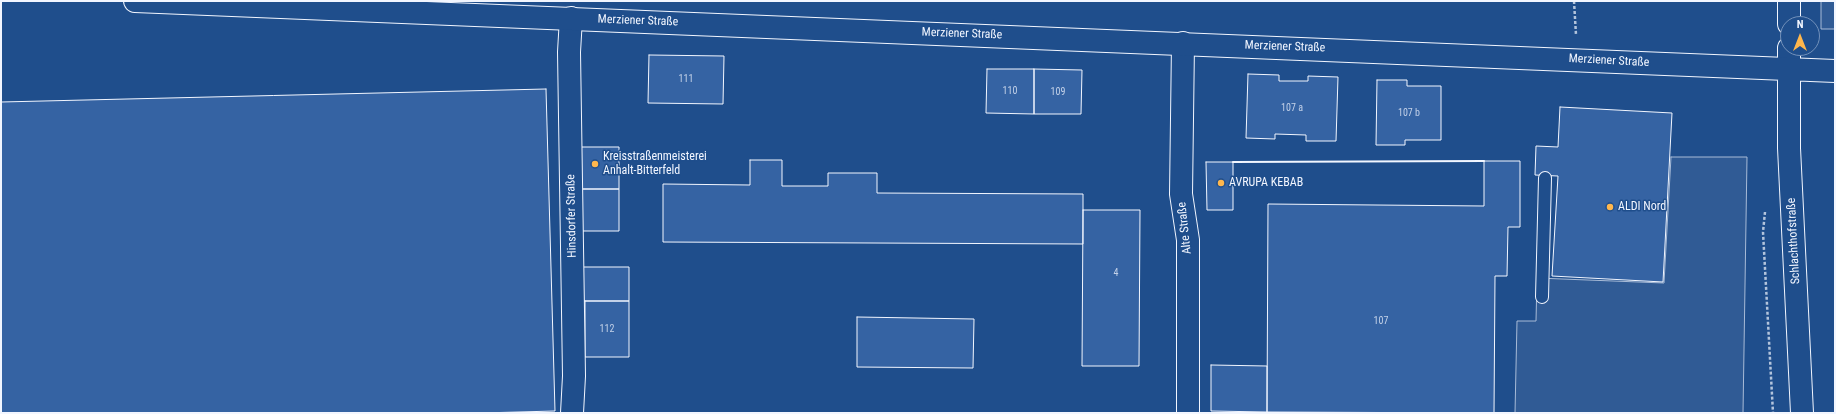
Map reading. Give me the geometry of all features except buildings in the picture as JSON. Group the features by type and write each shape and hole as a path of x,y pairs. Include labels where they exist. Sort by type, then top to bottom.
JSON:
{"main road":[{"name":"Merziener Straße","path":"135,1 1577,59 1789,58 1835,71"},
{"path":"1789,1 1789,16"},
{"name":"Hinsdorfer Straße","path":"571,18 569,52 574,376 572,413"},
{"name":"Alte Straße","path":"1183,43 1181,194 1188,240 1188,413"},
{"name":"Schlachthofstraße","path":"1789,58 1789,148 1802,413"}],"lane":[{"path":"1542,297 1545,178"}],"path":[{"path":"1574,1 1577,59"}],"shaded area":[{"path":"1821,1 1835,1 1835,29 1821,29"},
{"path":"1671,157 1747,157 1743,413 1515,413 1517,321 1536,321 1537,278 1664,283"}],"wall":[{"path":"1233,162 1484,161"}],"place":[{"name":"Kreisstraßenmeisterei Anhalt-Bitterfeld","path":"595,164"},
{"name":"AVRUPA KEBAB","path":"1221,183"},
{"name":"ALDI Nord","path":"1610,207"}]}
